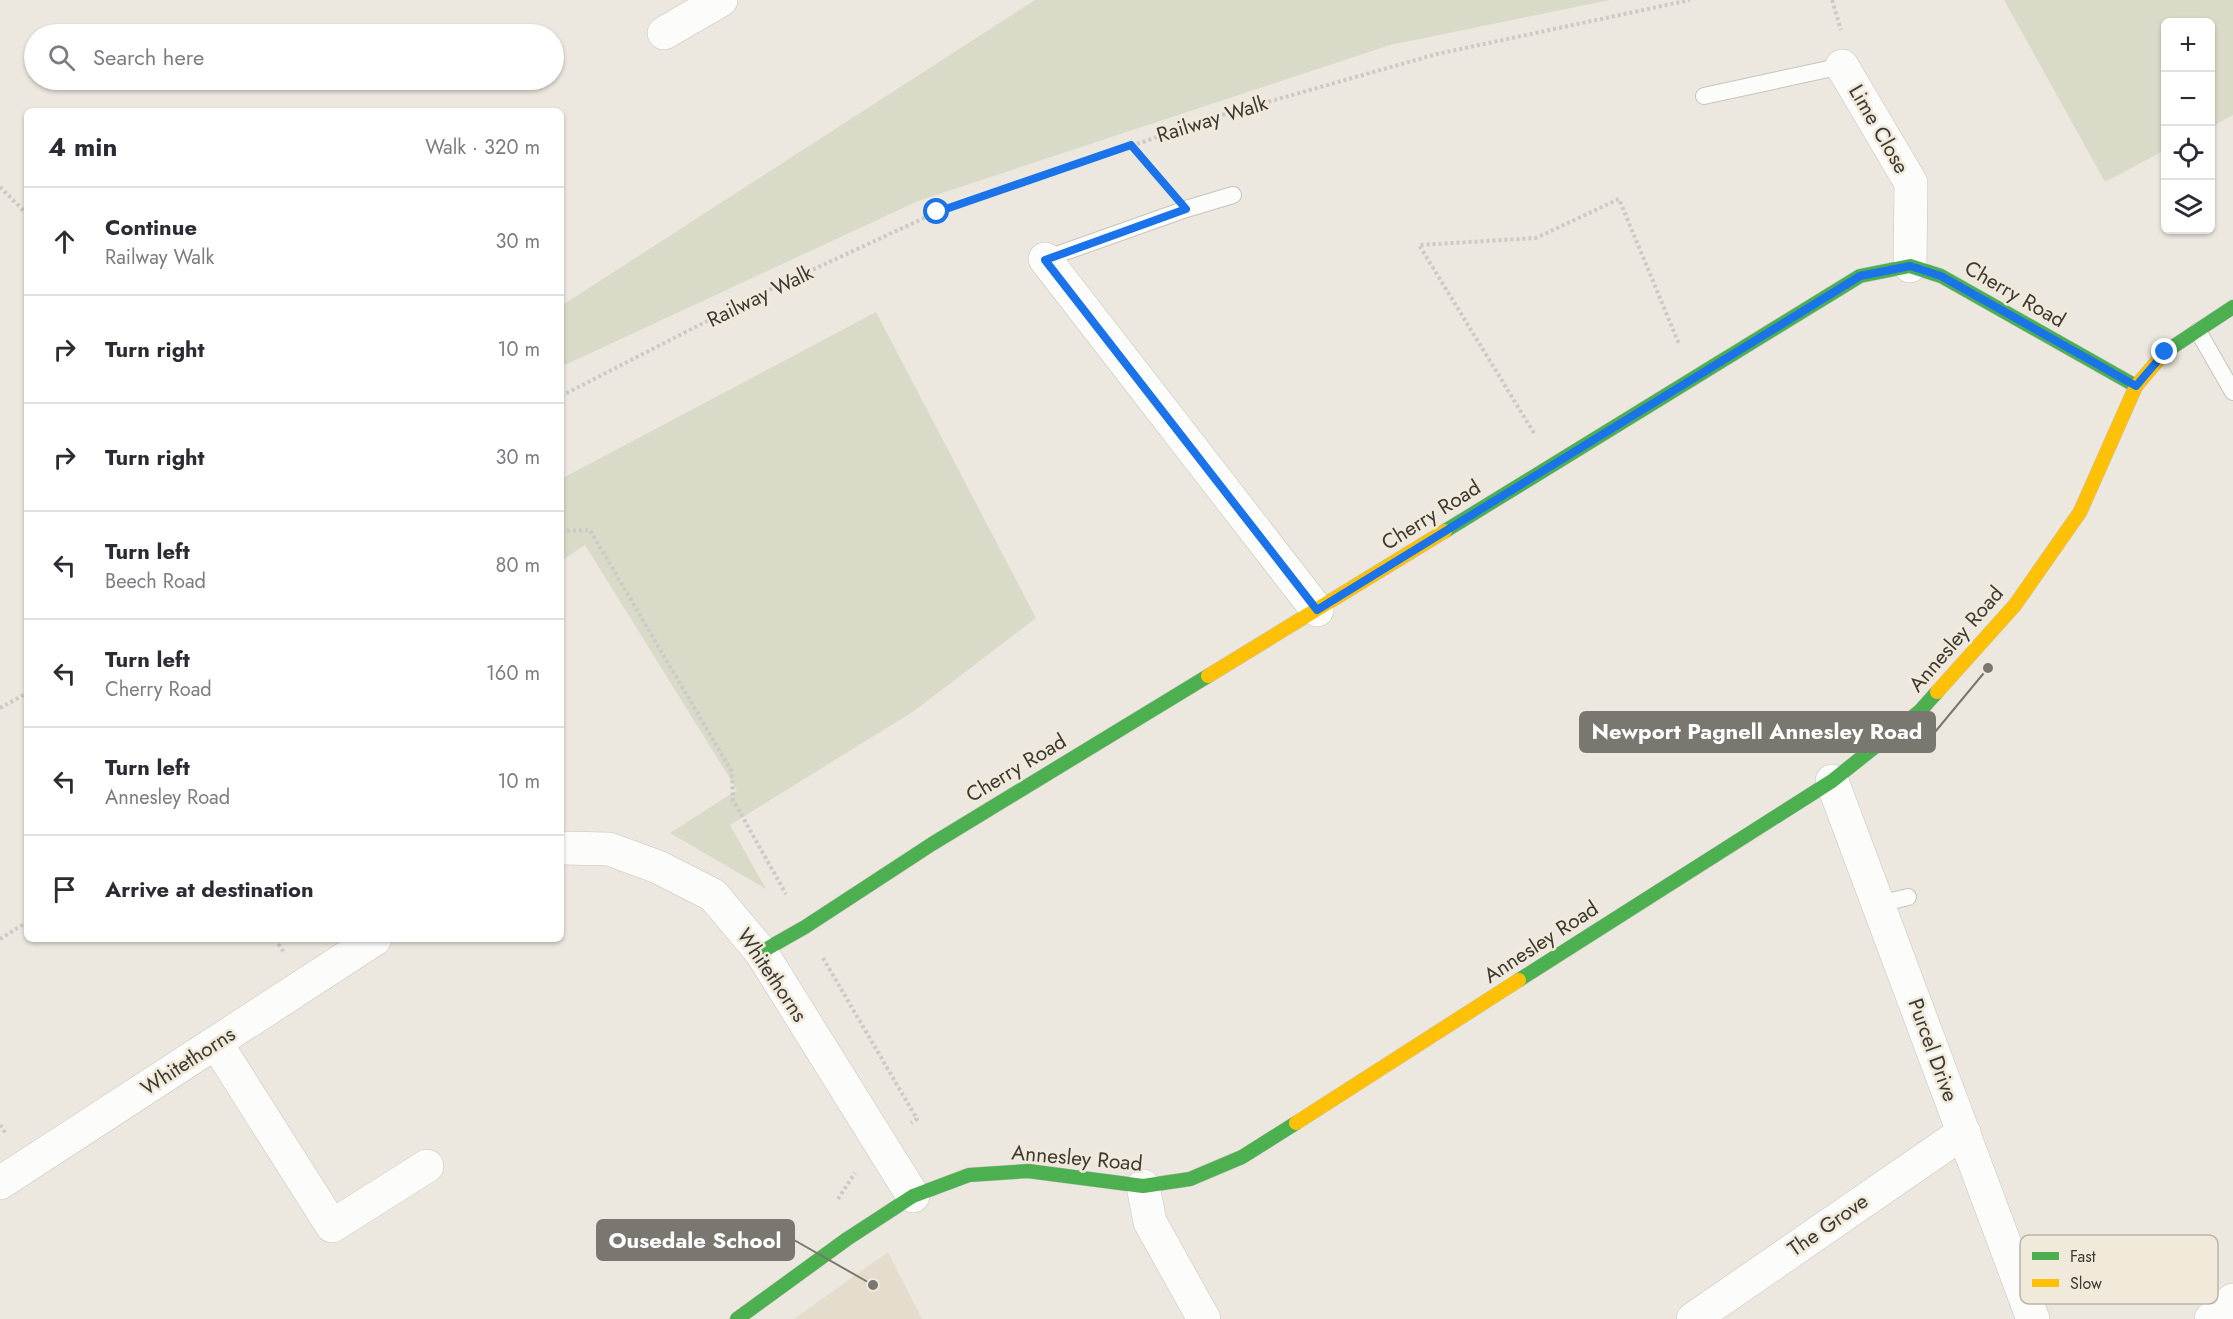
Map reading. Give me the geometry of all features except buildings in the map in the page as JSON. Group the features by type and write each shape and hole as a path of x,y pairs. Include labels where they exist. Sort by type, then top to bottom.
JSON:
{"street":[{"path":"664,33 721,0"},
{"name":"Lime Close","path":"1842,66 1911,183 1910,266"},
{"path":"1045,260 1317,610"},
{"name":"Cherry Road","path":"761,952 805,927 933,844 1860,276 1910,266 1941,276 2136,386"},
{"name":"Annesley Road","path":"736,1319 847,1239 913,1196 969,1175 1028,1171 1143,1186 1190,1179 1242,1157 1832,781 1920,711 2015,605 2080,512 2136,386 2165,352 2233,307"},
{"name":"Purcel Drive","path":"1832,781 1894,900 1964,1132 2020,1284"},
{"name":"Whitethorns","path":"564,848 609,849 658,867 713,895 761,952 913,1196"},
{"name":"Whitethorns","path":"0,1183 370,942"},
{"path":"216,1043 332,1226 427,1166"},
{"name":"The Grove","path":"1693,1319 1964,1132"},
{"path":"1143,1186 1150,1222 1204,1319"},
{"path":"2211,1319 2233,1300"},
{"name":"Purcel Drive","path":"2027,1304 2033,1319"}],"lane":[{"path":"1704,96 1842,66"},
{"path":"1045,260 1186,209 1233,195"},
{"path":"2198,331 2233,392"}],"path":[{"name":"Railway Walk","path":"564,394 754,297 937,212 1225,114 1437,54 1690,0"},
{"path":"1131,145 1186,209"},
{"path":"0,187 24,211"},
{"path":"1553,464 1419,245 1536,238 1619,199 1693,379"},
{"path":"564,531 590,530 732,771 733,800"},
{"path":"0,708 24,695"},
{"path":"0,939 24,924"}],"shaded area":[{"path":"888,1252 922,1319 794,1319"}],"green space":[{"path":"1035,0 1610,0 1390,45 918,201 565,365 564,304"},
{"path":"2004,0 2233,0 2233,115 2215,125 2215,18 2161,18 2161,152 2105,182"},
{"path":"876,312 1036,618 914,711 730,825 766,889 670,833 737,790 585,545 564,559 564,477"}],"traffic: fast":[{"path":"1445,531 1860,276 1910,266 1941,276 2136,386"},
{"path":"2165,352 2233,307"},
{"path":"761,952 805,927 932,844 1208,676"},
{"path":"1519,980 1832,781 1920,711 1937,692"},
{"path":"737,1319 847,1239 913,1196 969,1175 1028,1171 1143,1186 1190,1179 1242,1157 1296,1123"}],"traffic: slow":[{"path":"1937,692 2015,605 2080,512 2136,386 2165,352"},
{"path":"1208,676 1445,531"},
{"path":"1296,1123 1519,980"}],"place":[{"name":"Newport Pagnell Annesley Road","path":"1988,668"},
{"name":"Ousedale School","path":"873,1285"}],"route":[{"path":"937,212 1131,145 1186,209 1045,260 1317,610 1860,276 1910,266 1941,276 2136,386 2165,352"}]}
